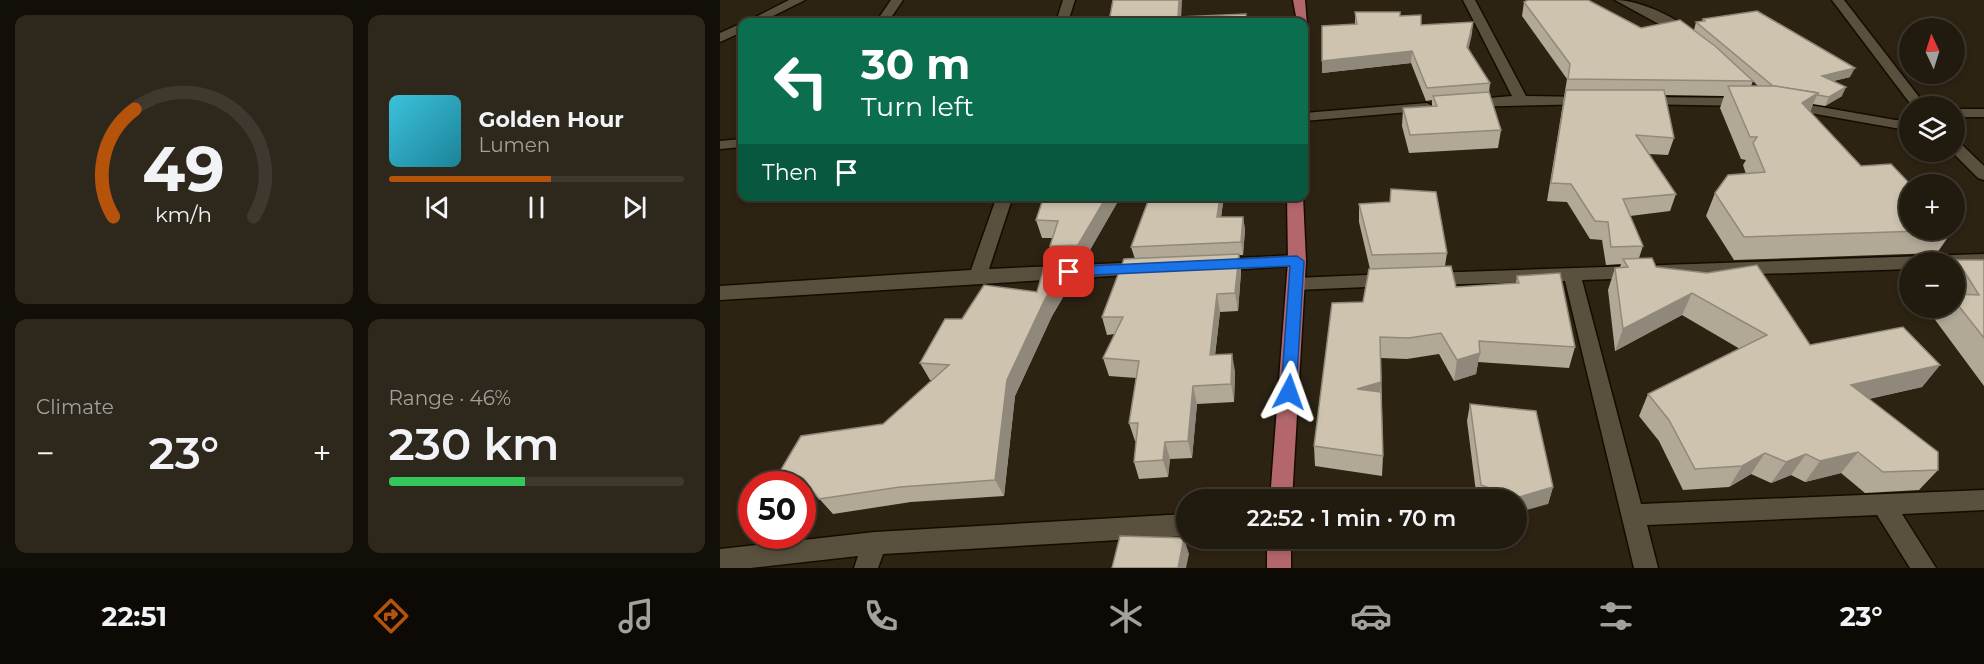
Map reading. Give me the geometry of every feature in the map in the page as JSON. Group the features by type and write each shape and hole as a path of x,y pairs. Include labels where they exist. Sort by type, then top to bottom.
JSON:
{"main road":[{"path":"1299,0 1302,18"},
{"path":"1282,489 1296,284 1295,201"},
{"path":"1279,549 1279,568"}],"street":[{"path":"761,18 799,0"},
{"path":"885,18 897,0"},
{"path":"1063,18 1069,0"},
{"path":"1469,0 1521,100"},
{"path":"1621,0 1678,27 1706,47"},
{"path":"1838,0 1911,96"},
{"path":"720,38 738,29"},
{"path":"1308,117 1521,100 1602,101"},
{"path":"1626,101 1772,103 1899,124"},
{"path":"1965,113 1984,113"},
{"path":"720,145 738,143"},
{"path":"1965,155 1984,175"},
{"path":"978,276 1003,201"},
{"path":"1296,284 1984,260"},
{"path":"1203,265 1297,261"},
{"path":"720,293 1155,267"},
{"path":"1572,274 1646,568"},
{"path":"1631,515 1984,500"},
{"path":"1883,504 1924,568"},
{"path":"720,560 875,543 1176,526"},
{"path":"866,568 875,543"}],"building":[{"path":"1113,0 1179,0 1178,17 1246,14 1246,18 1110,18"},
{"path":"1528,0 1588,0 1641,28 1680,20 1715,46 1753,81 1568,79 1570,64 1524,2"},
{"path":"1757,11 1855,68 1822,76 1846,87 1829,97 1818,95 1818,93 1773,86 1696,22"},
{"path":"1355,12 1400,12 1400,16 1421,15 1421,25 1473,22 1467,47 1490,83 1427,88 1412,51 1322,61 1322,26 1357,24"},
{"path":"1728,86 1775,86 1818,93 1802,103 1861,166 1891,164 1900,174 1899,232 1744,237 1715,193 1728,175 1765,172 1753,143 1757,137 1750,137"},
{"path":"1566,90 1664,90 1674,138 1636,135 1676,194 1623,199 1643,246 1611,247 1608,222 1595,221 1571,184 1551,183"},
{"path":"1489,92 1501,130 1410,135 1403,108 1437,106 1433,96"},
{"path":"1391,189 1436,192 1447,253 1372,255 1359,204 1390,202"},
{"path":"1042,201 1104,201 1078,245 1050,246 1058,221 1036,220"},
{"path":"1148,201 1219,201 1217,217 1243,217 1241,242 1131,247"},
{"path":"1239,254 1235,293 1217,294 1210,355 1232,354 1231,384 1193,386 1188,441 1165,442 1163,460 1134,462 1138,423 1129,423 1139,361 1103,358 1123,317 1102,317 1124,259"},
{"path":"1652,258 1656,267 1707,273 1757,265 1810,345 1903,327 1940,365 1851,385 1938,452 1938,470 1883,472 1858,452 1820,461 1806,454 1786,462 1765,453 1742,466 1695,469 1669,420 1648,394 1767,335 1692,293 1623,329 1615,268 1628,267 1623,259"},
{"path":"1965,260 1984,260 1984,338 1965,314 1965,294 1979,295 1965,273"},
{"path":"1068,263 1045,299 1007,380 995,480 900,487 819,499 816,495 816,471 780,471 801,436 883,424 949,365 920,363 945,319 962,319 984,285 1037,292 1045,264"},
{"path":"1451,266 1456,287 1519,283 1517,276 1560,273 1575,347 1479,341 1480,353 1457,360 1441,333 1409,338 1380,337 1381,382 1357,389 1381,392 1383,456 1314,446 1332,303 1363,302 1369,269"},
{"path":"1470,404 1536,411 1553,487 1527,495 1527,489 1492,489 1481,485"},
{"path":"1120,536 1176,538 1176,549 1182,549 1178,568 1112,568"}],"route":[{"path":"1069,272 1297,261 1289,392"}]}
